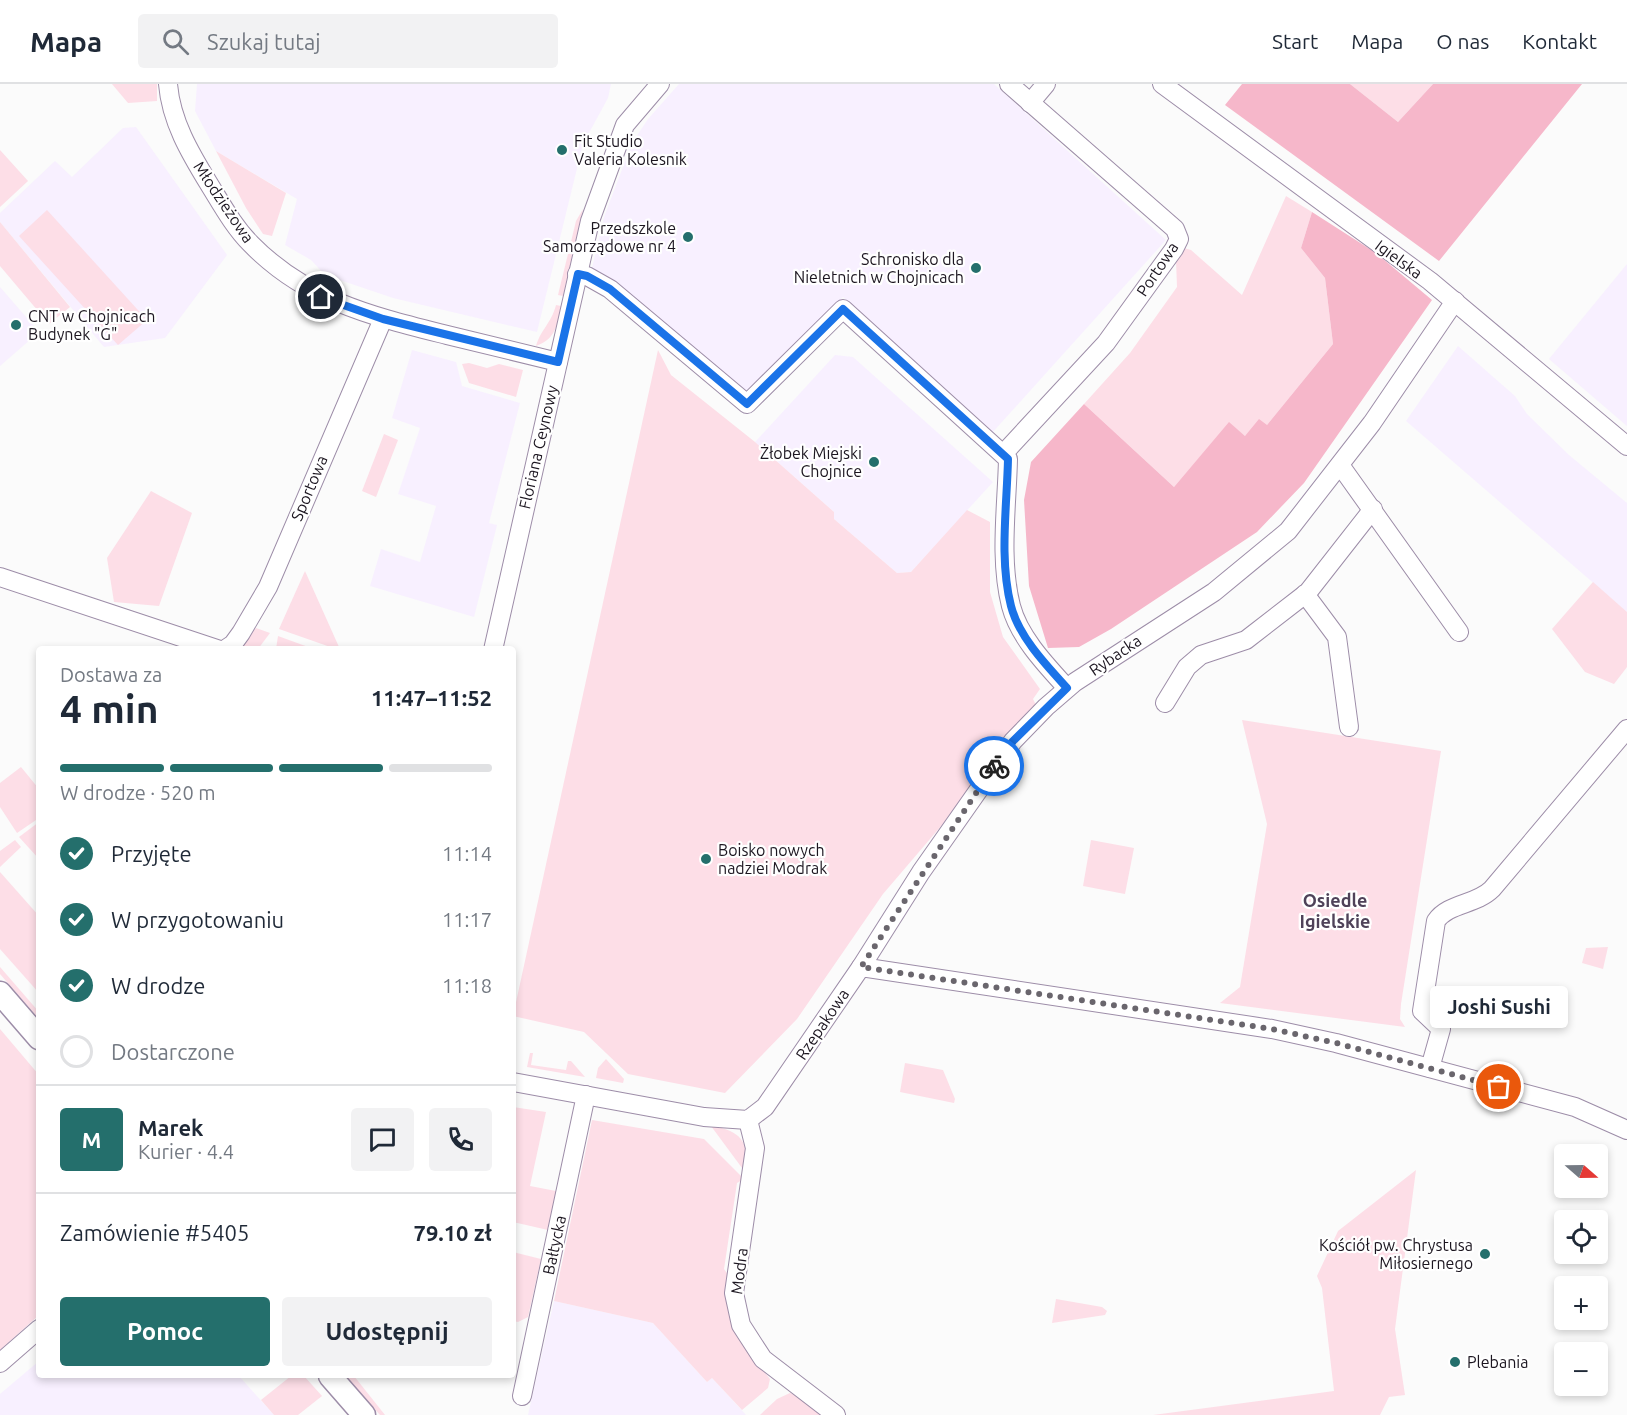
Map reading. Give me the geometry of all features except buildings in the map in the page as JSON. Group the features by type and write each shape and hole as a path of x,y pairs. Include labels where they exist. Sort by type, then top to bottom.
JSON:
{"main road":[{"path":"0,993 36,1035"},
{"path":"332,1378 364,1415"}],"street":[{"name":"Młodzieżowa","path":"168,84 175,121 182,137 222,205 250,243 276,267 321,297 383,319 558,362"},
{"name":"Floriana Ceynowy","path":"494,646 590,221 625,125 660,84"},
{"name":"Portowa","path":"1004,453 1106,343 1174,249 1179,238 1175,229 1009,84"},
{"path":"1030,103 1046,84"},
{"name":"Igielska","path":"1162,84 1455,301 1627,446"},
{"path":"578,274 587,276 610,289 747,404 843,309 1008,459 1006,552 1011,607 1040,659 1067,688"},
{"name":"Rybacka","path":"861,967 921,872 1013,741 1067,688 1114,654 1214,592 1255,561 1304,513 1379,414 1455,301"},
{"name":"Sportowa","path":"229,646 241,633 265,593 383,319"},
{"path":"1340,465 1459,632"},
{"path":"1165,704 1187,667 1201,655 1246,640 1305,594 1373,509"},
{"name":"Sportowa","path":"0,577 210,646"},
{"path":"1305,594 1337,637 1349,727"},
{"path":"1431,1068 1441,1029 1422,1011 1436,921 1445,911 1477,900 1492,890 1627,729"},
{"path":"861,967 1272,1029 1431,1068 1575,1107 1627,1130"},
{"name":"Rzepakowa","path":"748,1120 765,1107 861,967"},
{"path":"516,1083 704,1117 748,1120"},
{"name":"Bałtycka","path":"522,1396 586,1095"},
{"name":"Modra","path":"748,1120 755,1148 734,1293 736,1308 749,1341 763,1359 837,1415"},
{"path":"0,1363 36,1332"}],"shaded area":[{"path":"112,84 157,84 157,101 128,103"},
{"path":"197,84 611,84 608,98 583,144 537,332 393,298 325,275 311,260 285,245 297,199 216,151 195,111"},
{"name":"Schronisko dla Nieletnich w Chojnicach","path":"679,84 994,84 1166,240 992,433 843,297 747,393 592,268 604,217 632,143 648,119"},
{"path":"1242,84 1350,84 1398,122 1433,84 1582,84 1439,261 1225,105"},
{"path":"1350,84 1433,84 1398,122"},
{"path":"136,127 227,255 165,338 104,347 0,222 0,213 55,161 72,177 123,128"},
{"path":"0,150 28,181 0,207"},
{"path":"216,151 286,193 272,236 263,234 246,208"},
{"path":"1286,196 1312,212 1301,248 1325,278 1333,344 1267,425 1245,436 1229,423 1174,487 1084,404 1130,353 1177,287 1176,260 1184,248 1191,250 1242,295"},
{"path":"583,209 563,296 558,295 576,221"},
{"path":"47,210 147,320 118,345 19,236"},
{"path":"1312,212 1376,253 1432,300 1304,483 1257,532 1111,629 1079,647 1048,648 1029,586 1024,500 1031,462 1084,404 1174,487 1229,422 1245,436 1259,419 1267,425 1333,344 1325,278 1301,248"},
{"path":"0,222 70,307 49,324 0,266"},
{"path":"1627,264 1627,426 1549,359"},
{"path":"0,287 39,332 0,366"},
{"path":"556,305 561,306 552,335 536,346 551,317"},
{"path":"1458,346 1515,396 1527,414 1569,455 1627,503 1627,612 1406,421"},
{"path":"412,350 456,362 462,386 520,403 489,523 497,525 474,617 370,586 381,549 420,562 436,506 398,494 420,428 392,418"},
{"path":"658,350 671,375 755,442 834,512 834,519 897,573 911,572 967,510 990,522 990,592 1003,637 1040,689 1033,699 1037,707 998,746 942,825 883,894 797,1019 725,1093 628,1074 584,1032 516,1017 516,1002"},
{"name":"Żłobek Miejski Chojnice","path":"835,355 853,357 993,482 911,572 897,573 834,519 834,512 755,442"},
{"path":"469,363 487,368 499,364 523,370 516,397 469,383 462,364"},
{"path":"384,434 398,440 376,497 362,491"},
{"path":"151,491 192,513 159,606 114,602 107,558"},
{"path":"305,571 339,646 327,646 279,629"},
{"path":"1593,582 1627,612 1627,667 1614,684 1585,672 1552,629"},
{"path":"256,628 270,633 260,646 240,646"},
{"path":"278,636 306,646 276,646"},
{"path":"1242,720 1441,751 1401,1004 1400,1019 1405,1027 1220,1003 1240,987 1267,824"},
{"path":"21,767 36,785 36,820 17,833 0,807 0,783"},
{"path":"36,824 36,856 19,837"},
{"path":"15,840 21,847 0,867 0,851"},
{"path":"1091,840 1134,848 1125,894 1083,886"},
{"path":"0,872 36,913 36,990 0,949"},
{"path":"1608,947 1603,969 1582,963 1586,948"},
{"path":"0,967 36,1009 36,1016 0,974"},
{"path":"0,1029 36,1071 36,1318 0,1350"},
{"path":"530,1053 533,1053 531,1065 566,1070 568,1061 571,1061 585,1077 527,1067"},
{"path":"606,1059 624,1079 623,1083 596,1078 598,1068"},
{"path":"905,1063 943,1070 955,1099 954,1103 900,1092"},
{"path":"516,1107 546,1112 530,1186 556,1191 548,1230 516,1223"},
{"path":"592,1120 704,1139 744,1179 737,1183 724,1269 729,1276 728,1310 737,1337 770,1379 768,1388 742,1410 712,1378 707,1382 653,1323 554,1301"},
{"path":"711,1126 736,1134 741,1139 746,1152 745,1172"},
{"path":"1416,1170 1395,1329 1405,1395 1389,1397 1380,1415 1153,1415 1334,1391 1322,1288 1317,1276 1338,1231"},
{"path":"516,1253 541,1259 528,1317 516,1322"},
{"path":"1056,1299 1102,1307 1107,1311 1105,1315 1052,1323"},
{"path":"554,1301 653,1323 707,1382 712,1378 746,1415 528,1415"},
{"path":"36,1364 36,1378 241,1378 274,1415 0,1415 0,1394"},
{"path":"288,1378 306,1378 322,1396 298,1415 274,1415 261,1400"},
{"path":"348,1378 356,1378 385,1415 380,1415"},
{"path":"790,1393 800,1397 824,1415 760,1415 777,1399"}],"way so far":[{"path":"994,766 921,872 861,967 1272,1029 1336,1043 1499,1087"}],"place":[{"name":"Fit Studio Valeria Kolesnik","path":"562,150"},
{"name":"Przedszkole Samorządowe nr 4","path":"688,237"},
{"name":"Schronisko dla Nieletnich w Chojnicach","path":"976,268"},
{"name":"CNT w Chojnicach Budynek \"G\"","path":"16,325"},
{"name":"Żłobek Miejski Chojnice","path":"874,462"},
{"name":"Boisko nowych nadziei Modrak","path":"706,859"},
{"name":"Joshi Sushi","path":"1499,1087"},
{"name":"Kościół pw. Chrystusa Miłosiernego","path":"1485,1254"},
{"name":"Plebania","path":"1455,1362"}],"district":[{"name":"Osiedle Igielskie","path":"1335,911"}],"route":[{"path":"321,297 383,319 558,362 578,274 587,276 610,289 747,404 843,309 1008,459 1006,552 1011,607 1040,659 1067,688 1046,706 1013,741 994,766"}]}
